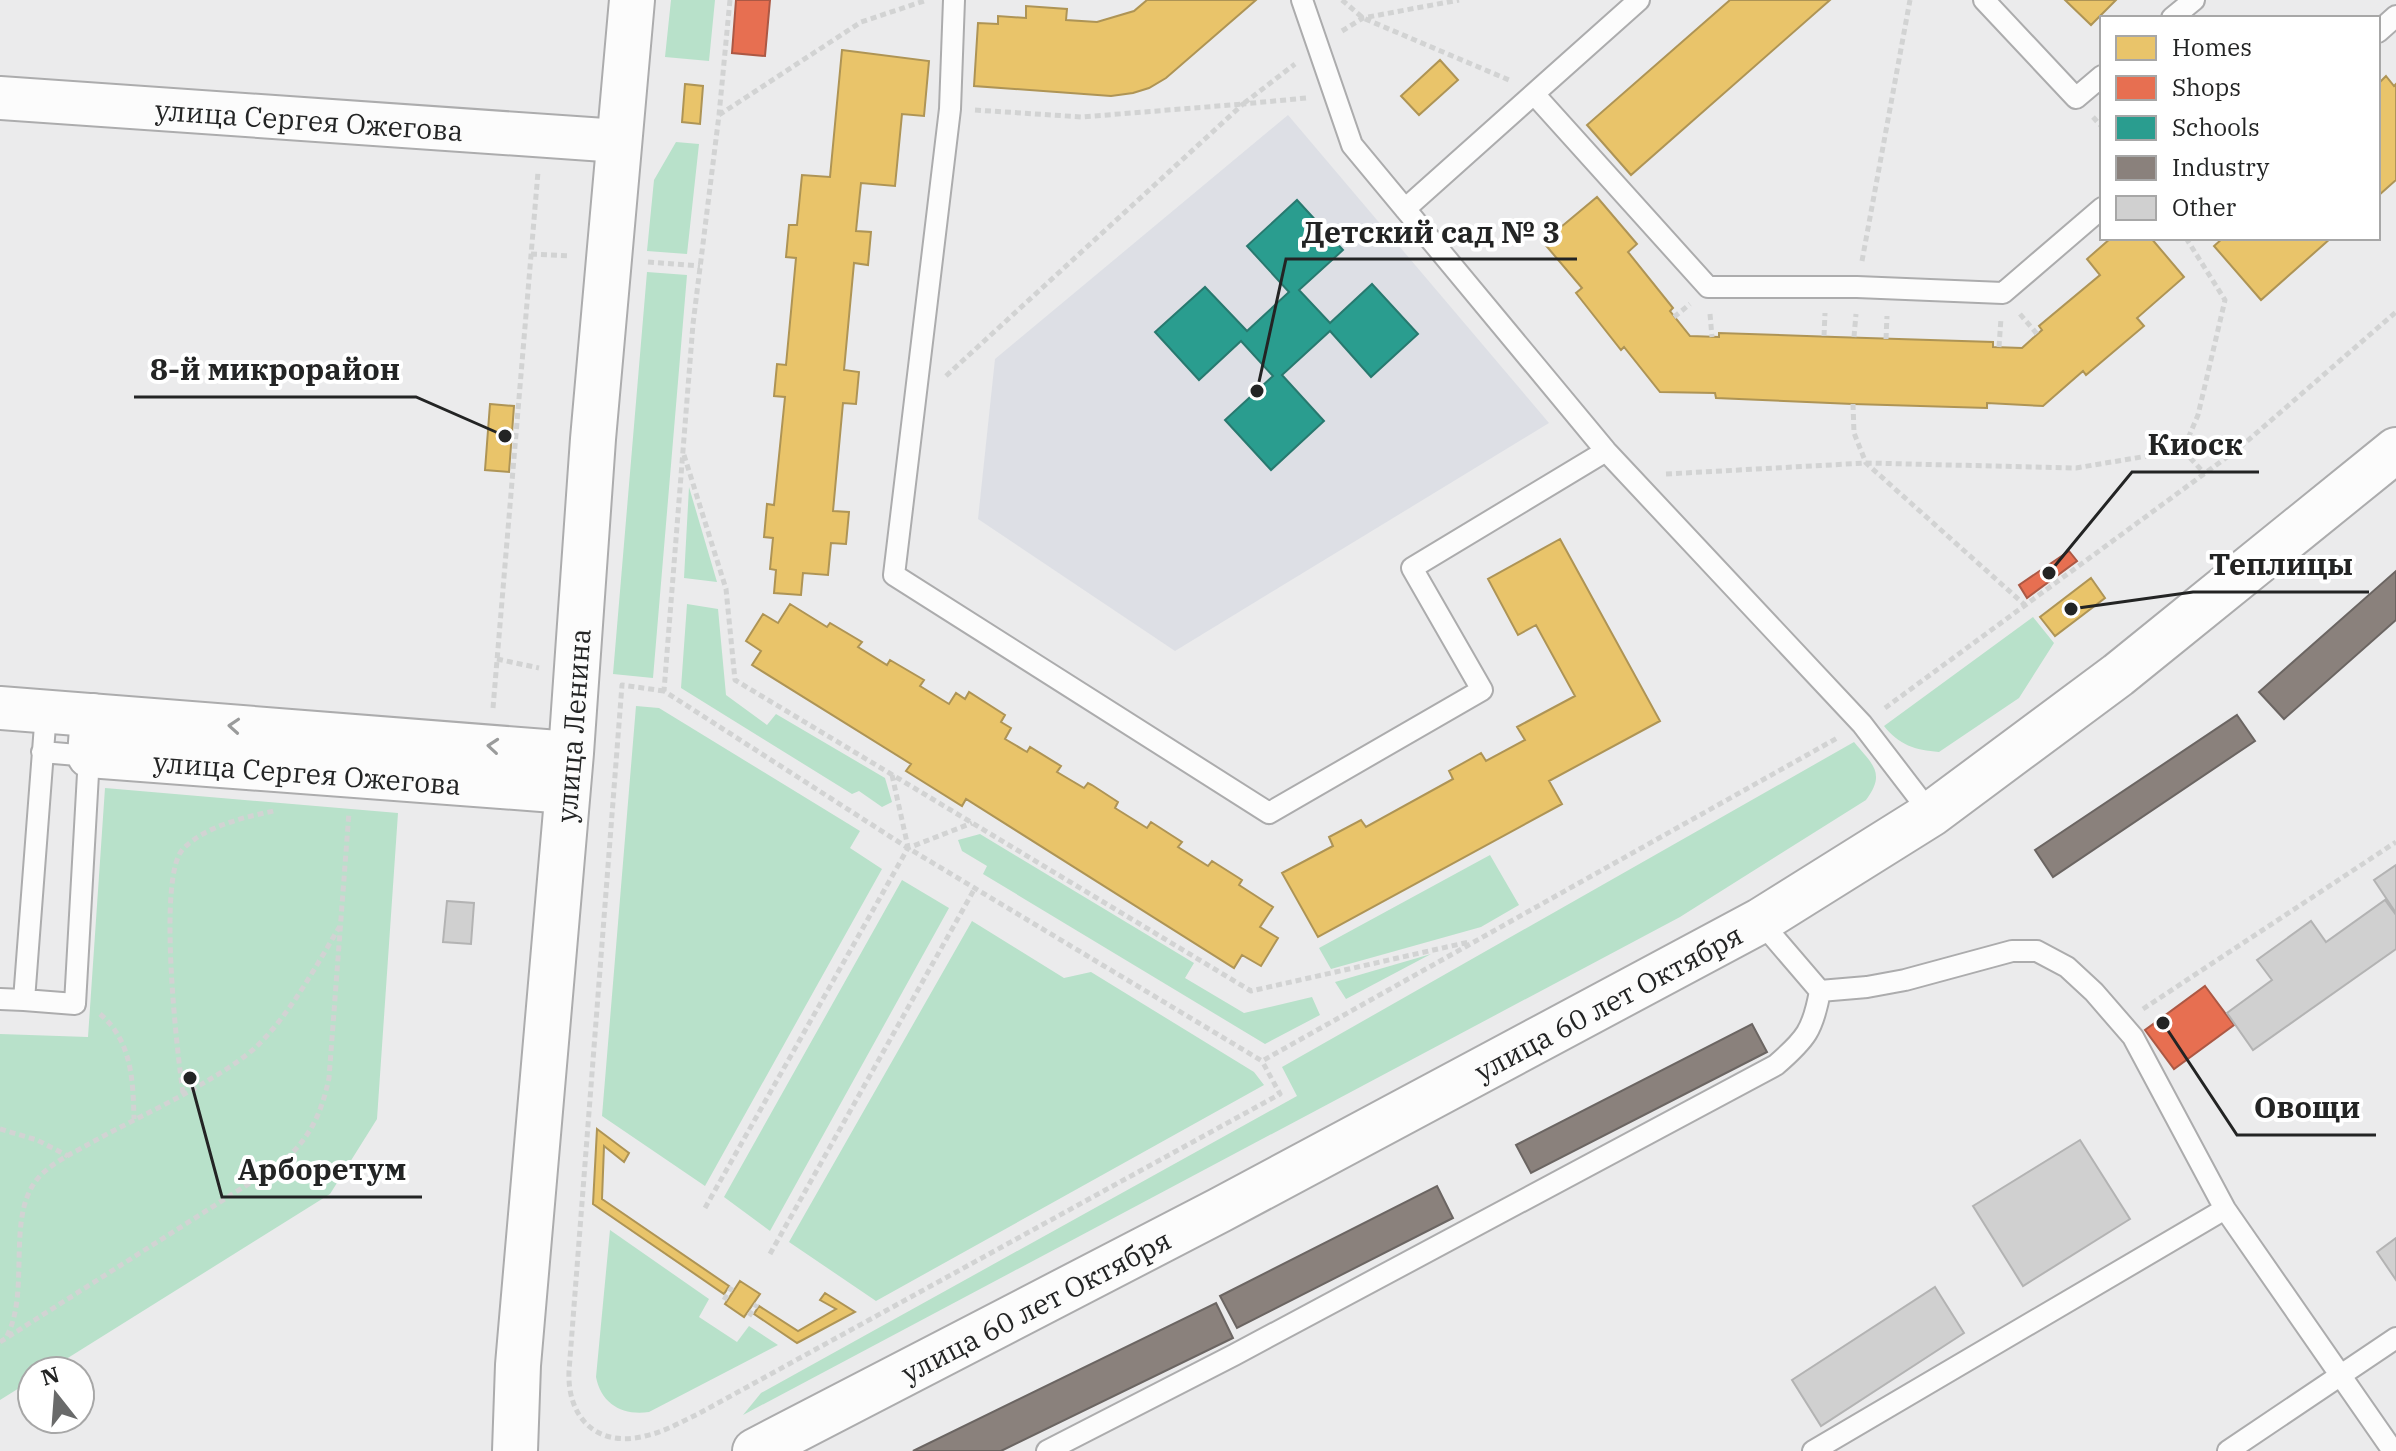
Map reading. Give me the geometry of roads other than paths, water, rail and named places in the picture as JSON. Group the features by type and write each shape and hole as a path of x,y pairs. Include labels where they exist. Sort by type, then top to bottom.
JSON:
{"main road":[{"name":"улица Ленина","path":"515,1451 520,1350 569,772 593,439 632,0"},
{"name":"улица 60 лет Октября","path":"755,1451 1206,1217 1760,921 1931,814 2118,675 2396,450"}],"street":[{"name":"улица Сергея Ожегова","path":"0,98 619,141"},
{"name":"улица Сергея Ожегова","path":"0,708 44,732 92,715 569,772"},
{"path":"89,756 92,715"},
{"name":"улица Сергея Ожегова","path":"89,756 344,800 569,772"}],"lane":[{"path":"954,0 950,109 894,575 1269,813 1482,690 1412,568 1606,451"},
{"path":"1302,0 1352,145 1606,451 1862,724 1931,814"},
{"path":"1405,209 1639,0"},
{"path":"1984,0 2076,98 2100,78"},
{"path":"2174,16 2194,0"},
{"path":"2380,30 2396,16"},
{"path":"1534,94 1708,287 1857,287 2003,293 2100,210"},
{"path":"0,999 75,1004 89,756 44,732 24,1000"},
{"path":"1760,921 1820,991"},
{"path":"1820,991 1905,980 2012,951 2037,951 2067,967 2133,1037 2225,1209 2393,1451"},
{"path":"1047,1451 1234,1355 1776,1065 1802,1042 1816,1013 1820,991"},
{"path":"1813,1451 2225,1209"},
{"path":"2228,1451 2396,1338"}],"place":[{"name":"Детский сад № 3","path":"1257,391"},
{"name":"8-й микрорайон","path":"505,436"},
{"name":"Киоск","path":"2049,573"},
{"name":"Теплицы","path":"2071,609"},
{"name":"Овощи","path":"2163,1023"},
{"name":"Арборетум","path":"190,1078"}]}
